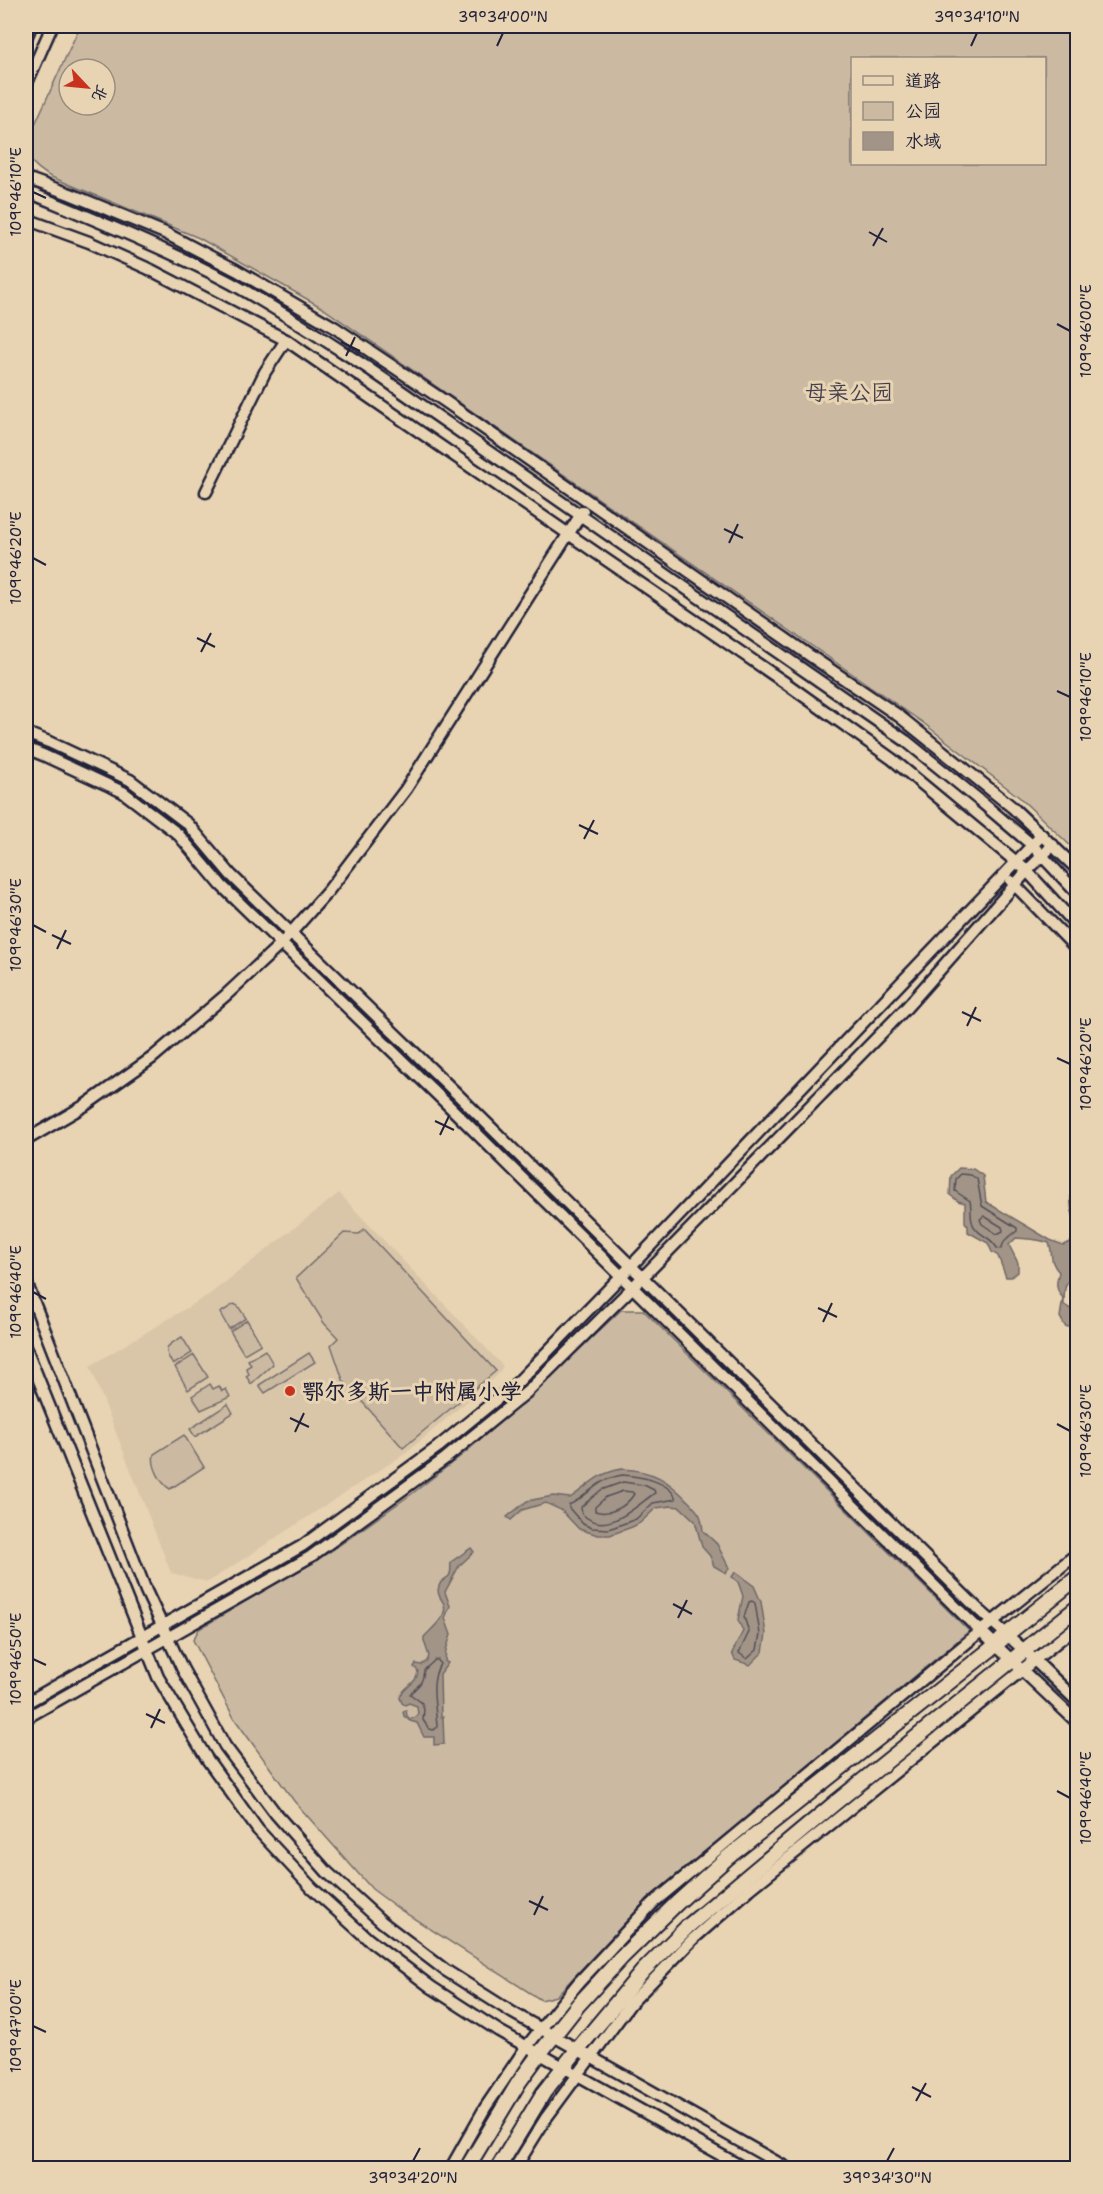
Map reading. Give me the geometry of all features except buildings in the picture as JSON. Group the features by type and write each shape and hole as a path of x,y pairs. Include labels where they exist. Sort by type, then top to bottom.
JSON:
{"main road":[{"path":"467,2169 519,2082 540,2053 578,2005 622,1957 677,1903 719,1865 1077,1577"},
{"path":"498,2169 544,2092 643,1971 687,1928 835,1803 1018,1665 1077,1607"}],"street":[{"path":"26,38 31,26"},
{"path":"26,85 52,26"},
{"path":"26,178 165,233 266,287 334,327 899,716 981,780 1042,834 1077,870"},
{"path":"26,191 159,248 240,289 368,368 906,741 1032,845 1077,894"},
{"path":"26,219 89,242 149,269 286,340 787,684 892,759 1016,862 1077,927"},
{"path":"206,492 265,372 286,340"},
{"path":"26,1140 84,1106 152,1058 226,995 282,943 329,890 406,789 588,502"},
{"path":"26,733 49,741 130,780 188,824 231,875 643,1277 992,1623 1018,1665 1077,1723"},
{"path":"26,748 123,792 178,834 221,885 981,1631 1029,1655 1077,1702"},
{"path":"26,1703 302,1545 438,1447 518,1382 1042,834"},
{"path":"26,1718 310,1557 446,1458 527,1392 907,1007 1053,845"},
{"path":"1004,874 1077,950"},
{"path":"26,1282 146,1591 182,1668 225,1746 276,1814 327,1872 382,1922 445,1970 577,2050 787,2169"},
{"path":"26,1348 140,1637 158,1677 207,1759 258,1830 312,1888 368,1939 431,1987 526,2046 744,2169"},
{"path":"452,2169 485,2108 526,2046 579,1982 653,1903 1077,1553"},
{"path":"1029,1655 1077,1625"},
{"path":"515,2169 546,2118 630,2004 693,1939 1018,1665"}],"shaded area":[{"name":"鄂尔多斯一中附属小学","path":"339,1193 503,1366 497,1376 406,1453 208,1582 171,1573 90,1366 210,1294"}],"green space":[{"name":"母亲公园","path":"80,26 1077,26 1077,852 1019,797 922,722 321,307 199,238 49,176 33,163 28,154 31,133 57,76 57,117 117,117 117,57 66,57"},
{"path":"364,1229 496,1371 403,1448 343,1380 331,1345 338,1338 324,1323 296,1278 344,1233 359,1234"},
{"path":"234,1304 246,1318 229,1329 220,1313"},
{"path":"621,1310 643,1310 969,1631 642,1905 556,1996 541,2000 399,1909 372,1889 294,1801 234,1718 193,1640 199,1629 331,1551 413,1493 466,1452 544,1383"},
{"path":"247,1320 261,1344 244,1354 230,1331"},
{"path":"182,1337 192,1353 173,1365 167,1354 167,1348"},
{"path":"265,1350 273,1364 251,1384 246,1376 249,1374 246,1368 251,1365 248,1360"},
{"path":"309,1353 315,1362 265,1393 259,1385"},
{"path":"194,1355 208,1377 188,1390 175,1367"},
{"path":"210,1384 213,1389 219,1386 222,1391 226,1389 230,1397 201,1410 192,1396"},
{"path":"228,1404 233,1413 195,1437 190,1429"},
{"path":"184,1435 204,1467 170,1489 157,1473 154,1454"}],"water":[{"path":"959,1168 973,1169 983,1176 986,1202 1050,1240 1063,1245 1071,1242 1074,1235 1075,1223 1071,1209 1071,1196 1077,1194 1074,1204 1077,1208 1077,1270 1066,1286 1064,1305 1077,1313 1077,1329 1065,1326 1060,1317 1063,1298 1057,1289 1059,1272 1052,1261 1049,1243 1016,1238 1009,1245 1018,1263 1018,1272 1011,1277 1006,1277 998,1256 992,1252 988,1243 968,1232 965,1222 965,1203 950,1195 951,1176"},
{"path":"622,1469 651,1474 667,1482 696,1509 702,1521 703,1531 717,1544 729,1568 726,1573 714,1566 710,1556 702,1547 695,1521 680,1507 656,1508 640,1523 610,1535 598,1535 579,1529 561,1510 546,1503 522,1510 511,1520 507,1517 527,1501 553,1496 570,1498 599,1477"},
{"path":"471,1548 474,1552 459,1566 445,1592 450,1606 445,1618 451,1635 446,1650 445,1661 448,1663 440,1674 444,1744 434,1745 434,1737 424,1737 417,1723 404,1716 403,1712 406,1710 410,1719 416,1717 418,1715 417,1706 409,1703 405,1705 400,1698 417,1676 418,1671 414,1667 416,1664 421,1665 427,1661 429,1656 424,1637 444,1614 444,1604 438,1594 440,1584 450,1574 451,1562"},
{"path":"735,1572 754,1586 761,1602 766,1634 763,1652 750,1665 735,1660 732,1653 743,1631 738,1620 743,1596 738,1582 732,1577"}],"place":[{"name":"鄂尔多斯一中附属小学","path":"290,1391"}]}
